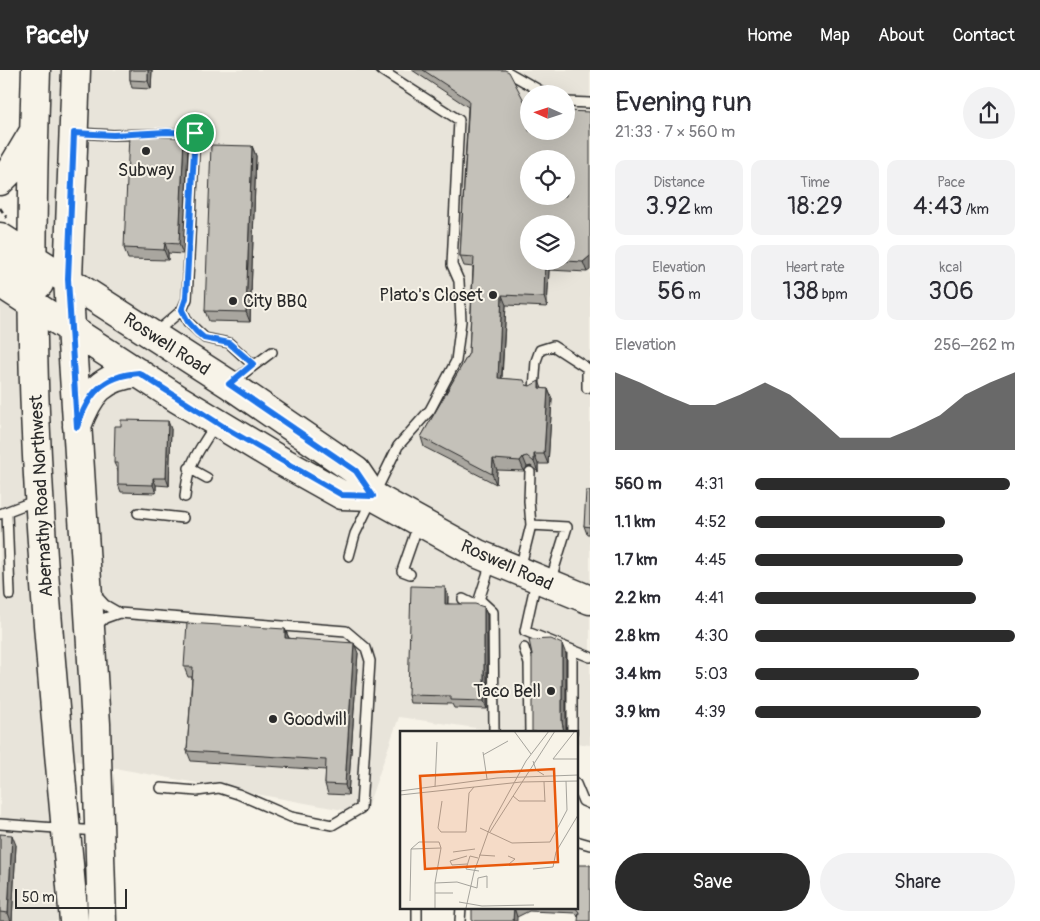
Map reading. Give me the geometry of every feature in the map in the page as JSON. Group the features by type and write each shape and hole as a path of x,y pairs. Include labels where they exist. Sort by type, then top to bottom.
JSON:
{"main road":[{"name":"Abernathy Road Northwest","path":"36,70 32,280 39,499 83,830 102,921"},
{"name":"Abernathy Road Northwest","path":"74,921 83,830 91,634 86,583 70,304 76,70"},
{"path":"0,181 11,170 34,132"},
{"name":"Roswell Road","path":"4,228 32,280 70,304 152,334 356,471 373,496 419,523 492,560 590,600"},
{"path":"0,260 32,280"},
{"name":"Roswell Road","path":"0,283 32,280 70,304 139,373 216,422 342,495 373,496"},
{"path":"77,427 87,402 101,385 120,375 139,373"},
{"path":"83,830 89,896 95,921"}],"lane":[{"path":"348,556 355,534 398,446 430,410 456,361 460,321 459,281 452,265 459,120 381,70"},
{"path":"504,70 530,85"},
{"path":"575,103 590,104"},
{"path":"74,133 113,135 207,133"},
{"path":"152,334 182,310 186,298 195,133"},
{"path":"182,310 188,322 204,338 229,343 253,364"},
{"path":"534,390 536,361 540,350 553,346 587,368 587,388"},
{"path":"229,384 253,364 272,352"},
{"path":"185,497 189,468 216,422"},
{"path":"189,468 207,478"},
{"path":"530,472 529,501 535,578 525,631 590,657"},
{"path":"10,595 3,514 39,499"},
{"path":"138,513 183,518"},
{"path":"410,574 402,571 419,523"},
{"path":"531,525 567,527 535,578"},
{"path":"464,599 477,606 492,560"},
{"path":"86,583 105,605 119,613"},
{"path":"479,599 493,612 494,731"},
{"path":"91,634 105,618 119,613 346,631 366,648 370,661 361,808 332,825 291,817 238,794 219,788 197,791 161,788"},
{"path":"524,648 529,664 530,731"},
{"path":"572,650 572,731"},
{"path":"578,789 583,802 590,804"},
{"path":"0,824 83,830"},
{"path":"578,841 590,845"},
{"path":"416,921 417,908"},
{"path":"460,921 461,908"}],"path":[{"path":"0,208 4,228"}],"shaded area":[{"path":"51,70 590,70 590,745 578,743 578,731 497,731 399,717 365,814 71,760 82,921 0,921 0,260 37,288"}],"building":[{"path":"130,70 148,70 148,81 130,80"},
{"path":"423,70 505,70 509,72 520,93 520,140 575,140 575,111 590,112 590,256 583,262 575,262 575,215 520,215 520,270 545,270 544,297 502,295 498,378 524,380 526,385 530,386 539,381 539,388 548,389 544,454 534,454 534,462 527,456 523,457 520,461 493,459 492,474 421,437 469,353 474,257 460,256 469,100"},
{"path":"129,135 184,138 179,244 165,243 164,250 124,248"},
{"path":"211,145 252,146 246,312 205,311"},
{"path":"121,420 168,421 166,478 153,478 153,485 118,484 118,463 114,463 115,426 121,426"},
{"path":"586,491 590,491 590,527 584,526"},
{"path":"411,586 445,587 445,604 475,604 484,607 484,701 451,700 451,696 408,695"},
{"name":"Goodwill","path":"187,623 285,629 285,638 354,643 345,785 325,784 326,760 187,751 193,667 184,667"},
{"name":"Taco Bell","path":"551,639 562,644 562,722 564,731 532,731 532,654 529,640"},
{"path":"0,834 12,835 8,913 0,912"},
{"path":"578,865 590,865 590,921 578,921 579,912 576,908 578,908"},
{"path":"472,908 514,908 513,921 472,921"}],"place":[{"name":"Subway","path":"146,151"},
{"name":"Plato's Closet","path":"493,295"},
{"name":"City BBQ","path":"233,301"},
{"name":"Taco Bell","path":"551,691"},
{"name":"Goodwill","path":"273,719"}],"route":[{"path":"167,132 195,133 186,298 182,310 188,322 204,338 229,343 240,350 253,364 229,384 356,471 373,496 342,495 227,429 139,373 120,375 101,385 87,402 77,427 68,279 74,133 113,135 167,132"}]}
